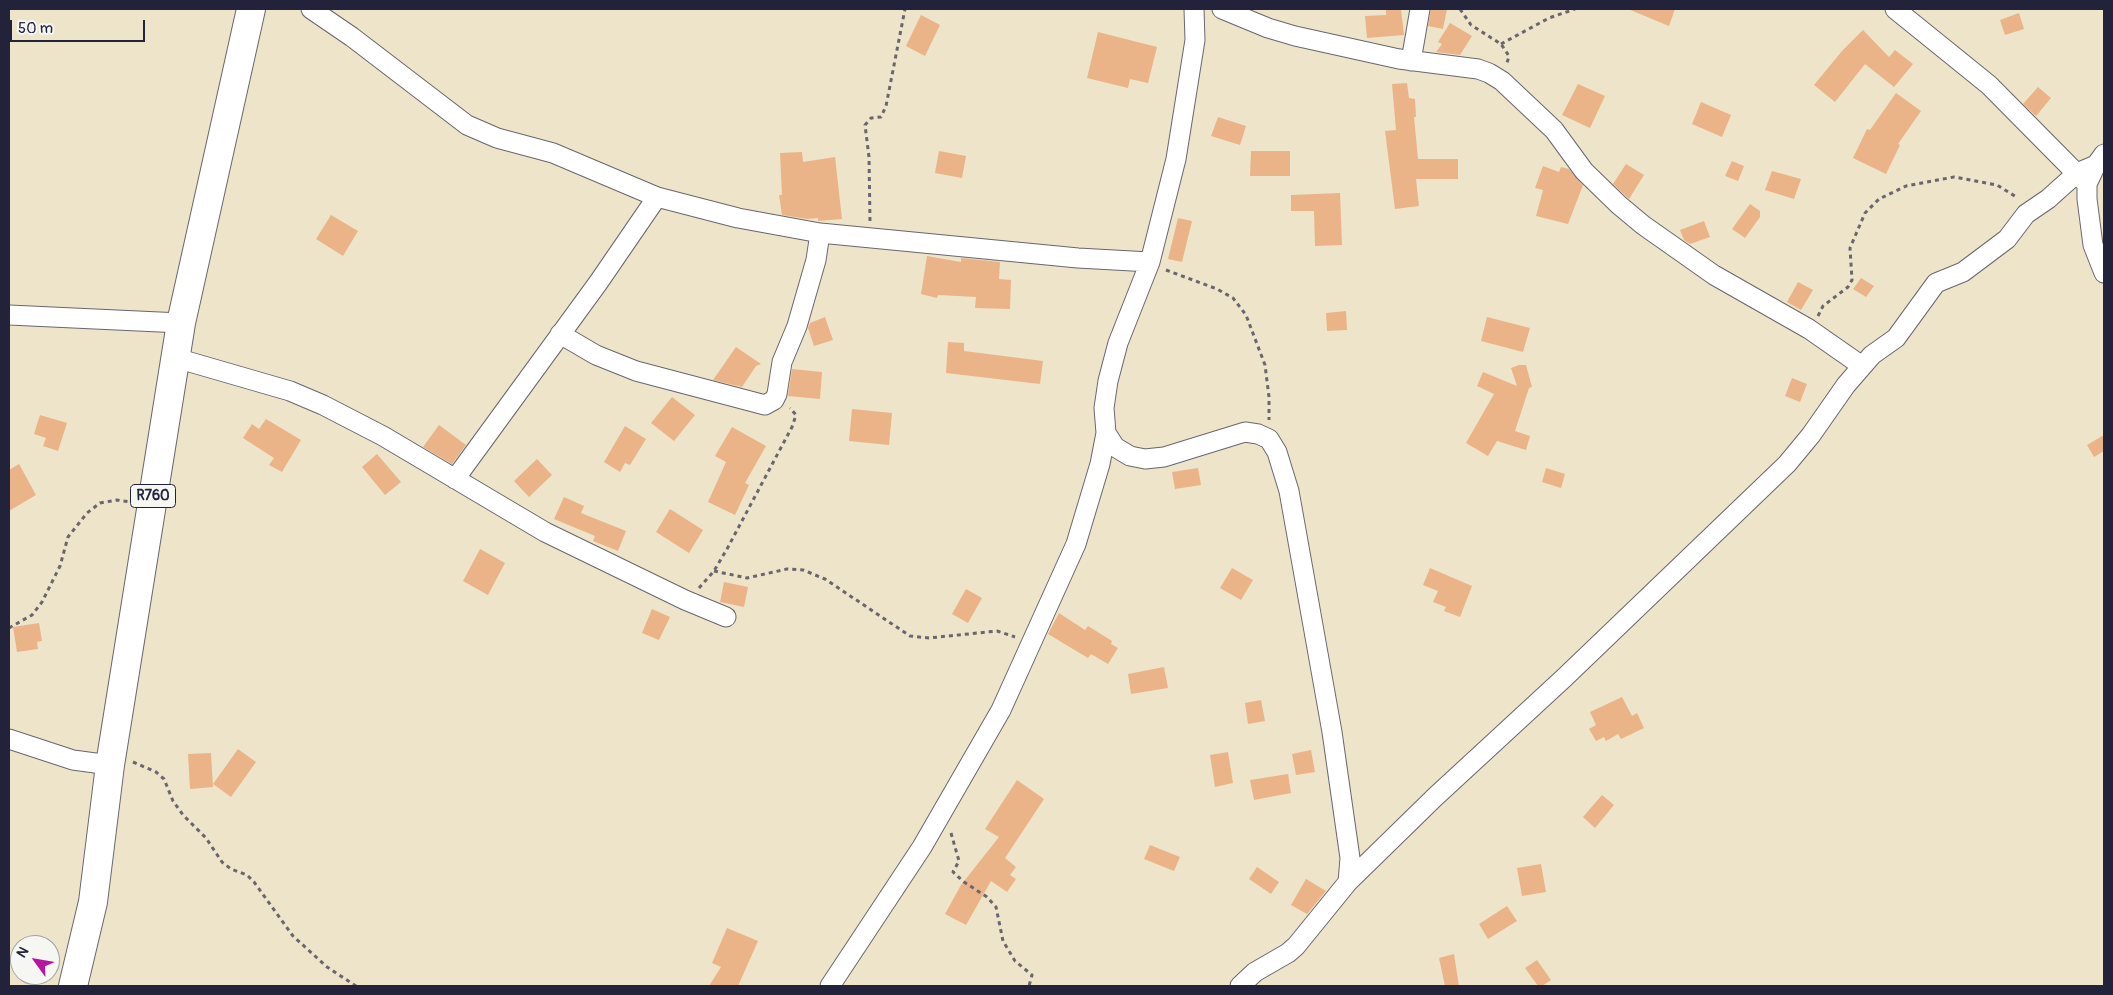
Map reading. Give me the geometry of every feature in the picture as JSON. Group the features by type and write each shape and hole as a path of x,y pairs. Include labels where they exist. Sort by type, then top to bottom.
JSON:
{"main road":[{"name":"R760","path":"72,986 93,902 110,765 181,323 247,10"}],"street":[{"path":"311,9 352,37 467,125 497,138 554,153 657,197 738,218 820,233 1078,258 1150,262"},
{"path":"830,986 922,847 1001,710 1033,644 1076,544 1100,464 1106,433 1104,408 1118,343 1150,262 1176,159 1195,40 1194,9"},
{"path":"1222,9 1268,28 1286,33 1411,61 1478,68 1502,81 1554,130 1584,171 1619,205 1714,275 1809,329 1862,366"},
{"path":"1411,61 1420,9"},
{"path":"1895,9 1989,85 2082,179 2093,245 2104,273"},
{"path":"1240,986 1255,972 1288,953 1296,946 1348,882 1435,797 1564,678 1787,464 1862,366 1872,354 1896,338 1936,283 1957,276 1998,246 2035,208 2082,179 2100,159"},
{"path":"455,479 657,197"},
{"path":"560,334 596,355 636,371 765,404 774,400 780,385 782,362 797,326 814,268 820,233"},
{"path":"9,315 181,323"},
{"path":"176,358 290,391 323,405 382,436 545,532 685,600 726,616"},
{"path":"1106,433 1116,447 1130,456 1145,459 1164,457 1245,432 1269,438 1276,452 1289,491 1306,581 1332,732 1350,858 1348,882"},
{"path":"9,739 73,760 110,765"}],"path":[{"path":"871,239 869,157 864,125 871,118 881,117 886,106 905,9"},
{"path":"1460,9 1471,25 1501,44 1509,56 1502,81"},
{"path":"1501,44 1549,18 1575,9"},
{"path":"1809,329 1823,306 1848,287 1852,280 1850,248 1852,240 1865,213 1879,199 1906,186 1954,177 1997,185 2035,208"},
{"path":"1150,262 1173,273 1218,289 1233,298 1246,314 1266,365 1269,397 1269,438"},
{"path":"685,600 714,571 792,427 796,415 794,410 774,400"},
{"path":"9,628 32,615 42,602 57,572 68,537 87,513 100,503 117,500 152,504"},
{"path":"714,571 747,578 787,568 803,570 825,579 910,636 929,638 997,630 1033,644"},
{"path":"110,765 136,762 164,778 173,801 183,815 206,838 222,862 254,882 293,936 327,967 356,986"},
{"path":"943,809 956,846 959,861 954,872 964,882 987,897 996,908 1003,941 1016,961 1032,975 1029,986"}],"building":[{"path":"1386,9 1401,9 1404,35 1367,38 1365,16 1386,15"},
{"path":"1431,9 1447,9 1443,29 1428,26"},
{"path":"1628,9 1675,9 1669,26"},
{"path":"2019,13 2024,29 2005,35 2000,20"},
{"path":"921,15 940,25 925,56 906,46"},
{"path":"1450,23 1472,36 1460,55 1436,52 1442,44 1438,42"},
{"path":"1863,30 1889,57 1895,50 1913,64 1894,87 1865,64 1835,102 1814,85 1842,51"},
{"path":"1098,32 1157,47 1148,83 1130,79 1128,88 1087,78"},
{"path":"1407,83 1409,98 1415,99 1416,117 1414,117 1418,159 1458,159 1458,179 1416,179 1419,206 1395,209 1385,131 1396,130 1392,84"},
{"path":"1578,84 1605,96 1590,128 1562,115"},
{"path":"2038,87 2051,98 2036,116 2023,104"},
{"path":"1896,93 1921,111 1898,144 1900,145 1886,174 1853,158 1867,129 1870,130"},
{"path":"1701,102 1731,115 1722,137 1692,124"},
{"path":"1218,117 1246,126 1240,145 1211,136"},
{"path":"939,151 966,156 962,178 935,173"},
{"path":"1251,151 1290,151 1290,176 1250,176"},
{"path":"802,152 803,162 835,157 842,219 818,221 818,218 808,219 782,215 779,195 782,195 780,153"},
{"path":"1732,161 1744,166 1738,181 1725,176"},
{"path":"1626,164 1644,175 1629,199 1613,184"},
{"path":"1543,166 1559,172 1561,167 1569,169 1583,185 1568,224 1536,216 1543,190 1535,188"},
{"path":"1772,171 1801,179 1794,199 1765,190"},
{"path":"1340,193 1342,245 1315,246 1314,211 1291,211 1291,195"},
{"path":"1750,204 1760,211 1760,217 1745,238 1732,229"},
{"path":"331,215 358,231 343,256 316,239"},
{"path":"1178,218 1192,221 1182,262 1168,259"},
{"path":"1704,221 1710,237 1690,244 1684,240 1680,230"},
{"path":"927,256 961,262 961,258 1000,262 999,279 1011,280 1010,309 975,308 976,297 938,295 937,298 921,294"},
{"path":"1861,278 1874,286 1866,297 1853,289"},
{"path":"1798,282 1813,290 1801,310 1787,302"},
{"path":"1346,311 1347,330 1327,331 1326,313"},
{"path":"825,317 833,340 814,346 808,328 810,323"},
{"path":"1487,317 1530,328 1523,352 1481,341"},
{"path":"948,342 964,343 964,351 1043,361 1040,384 946,373"},
{"path":"736,347 761,364 756,366 742,387 713,380"},
{"path":"1526,365 1532,387 1529,388 1515,431 1530,436 1526,450 1497,441 1488,456 1466,443 1494,394 1477,386 1483,372 1517,386 1511,368"},
{"path":"792,369 822,372 820,399 788,396"},
{"path":"1792,378 1807,384 1800,402 1785,396"},
{"path":"672,397 695,415 674,441 651,423"},
{"path":"852,409 892,413 889,445 849,441"},
{"path":"40,415 67,423 58,451 43,446 46,438 34,434"},
{"path":"266,419 301,440 282,472 269,465 274,458 243,438 252,424 259,429"},
{"path":"439,425 466,445 452,464 423,447"},
{"path":"625,426 646,439 630,465 625,463 620,472 604,462"},
{"path":"732,427 766,446 745,483 749,485 735,515 708,502 726,462 715,456"},
{"path":"2104,435 2104,451 2094,457 2087,445"},
{"path":"377,454 401,482 385,495 362,467"},
{"path":"537,459 552,475 529,497 514,481"},
{"path":"19,464 36,495 9,511 9,470"},
{"path":"1198,468 1201,485 1175,489 1172,472"},
{"path":"1546,468 1565,474 1561,488 1542,482"},
{"path":"564,497 584,506 581,513 626,531 618,551 593,541 595,536 554,519"},
{"path":"670,509 703,530 689,553 656,532"},
{"path":"480,549 505,563 488,595 463,581"},
{"path":"1232,568 1253,580 1241,600 1220,588"},
{"path":"1430,568 1472,586 1460,617 1444,611 1446,607 1433,602 1438,591 1423,585"},
{"path":"724,582 748,587 744,607 720,602"},
{"path":"966,589 982,598 968,623 952,614"},
{"path":"652,609 670,617 659,640 642,633"},
{"path":"1059,613 1085,630 1088,626 1112,641 1111,644 1118,648 1108,664 1091,654 1088,658 1048,634"},
{"path":"39,623 42,641 37,642 38,649 17,652 13,627"},
{"path":"1164,667 1168,688 1131,694 1128,674"},
{"path":"1622,697 1632,716 1637,713 1644,728 1621,739 1618,734 1606,741 1604,737 1596,741 1589,729 1596,725 1590,712"},
{"path":"1261,700 1265,721 1248,724 1245,703"},
{"path":"238,749 256,762 231,797 213,784"},
{"path":"1311,750 1315,772 1296,775 1292,754"},
{"path":"1228,752 1233,783 1215,787 1210,755"},
{"path":"211,753 213,787 190,789 188,754"},
{"path":"1288,774 1291,793 1254,800 1250,780"},
{"path":"1017,780 1044,799 1005,858 1016,867 1010,875 1016,879 1007,892 991,881 966,925 945,914 961,885 999,837 985,829"},
{"path":"1602,795 1614,805 1595,828 1583,817"},
{"path":"1150,845 1180,857 1174,871 1144,859"},
{"path":"1541,864 1546,892 1522,896 1517,868"},
{"path":"1257,867 1279,882 1271,894 1249,879"},
{"path":"1306,879 1326,891 1307,914 1291,905"},
{"path":"1507,906 1517,921 1488,939 1479,924"},
{"path":"727,928 758,941 738,986 709,986 721,967 712,963"},
{"path":"1454,954 1459,986 1445,986 1439,958"},
{"path":"1537,960 1551,980 1542,986 1538,986 1525,968"}]}
